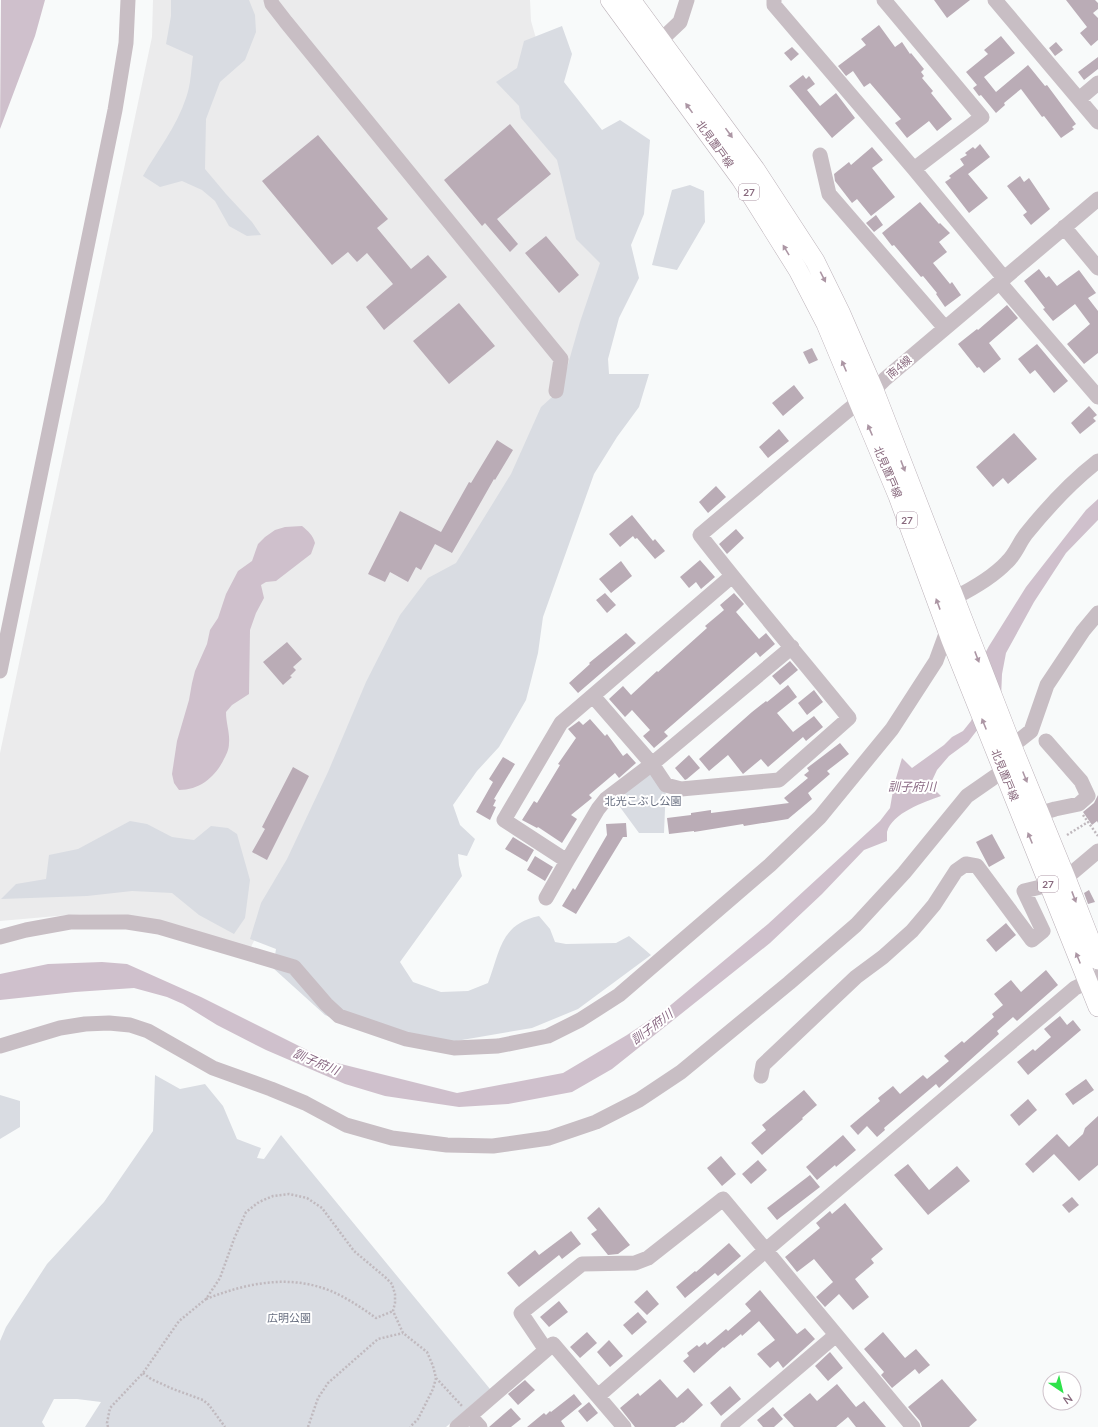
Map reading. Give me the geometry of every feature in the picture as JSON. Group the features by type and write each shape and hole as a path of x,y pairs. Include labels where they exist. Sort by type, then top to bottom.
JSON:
{"main road":[{"name":"北見置戸線","path":"610,0 654,45 755,169 815,261 841,314 874,390 1011,744 1031,816 1093,979 1098,1008"},
{"name":"北見置戸線","path":"631,0 654,45 798,270 826,324 898,496 949,636 1001,766 1031,816"},
{"name":"北見置戸線","path":"1057,881 1098,960"}],"street":[{"path":"0,671 116,110 126,43 128,0"},
{"path":"271,0 272,4 286,22 561,359 556,392"},
{"path":"654,45 680,22 687,0"},
{"path":"774,0 774,5 914,170 1098,397"},
{"path":"884,0 982,116 914,170"},
{"path":"995,0 1098,122"},
{"path":"1079,99 1098,83"},
{"path":"820,154 829,194 944,328"},
{"name":"南4線","path":"732,576 700,535 874,390 944,328 1098,199"},
{"path":"1064,227 1098,268"},
{"path":"954,598 972,589 1008,562 1025,535 1070,485 1098,460"},
{"path":"567,861 504,820 561,723 732,576 849,718 779,780 681,789 666,786 652,764 593,696"},
{"path":"1011,744 1031,731 1047,684 1083,631 1098,613"},
{"path":"0,937 26,930 70,922 127,922 153,926 294,967 326,1004 339,1016 406,1039 454,1048 498,1046 548,1036 580,1020 619,995 770,865 820,817 892,729 936,661 949,636"},
{"path":"546,898 598,809 606,799 652,764 792,647"},
{"path":"1031,816 1079,804 1088,796 1081,781 1046,741"},
{"path":"0,1046 60,1028 85,1024 109,1023 130,1025 148,1031 213,1068 299,1100 346,1124 392,1138 447,1145 493,1146 549,1138 596,1122 614,1113 639,1100 681,1072 789,983 856,925 904,873 967,796 1001,766"},
{"path":"761,1076 762,1066 856,977 883,957 912,931 934,905 956,871 966,864 978,866 1032,940 1042,931 1024,891 1057,881 1098,851"},
{"path":"598,1396 766,1250 1075,988 1093,979"},
{"path":"546,1350 521,1313 582,1264 635,1263 648,1258 723,1199 911,1426"},
{"path":"728,1427 836,1335"},
{"path":"457,1427 553,1344 624,1427"},
{"path":"470,1416 480,1427"}],"path":[{"path":"1079,804 1083,815 1098,836"},
{"path":"1067,835 1088,822"},
{"path":"206,1300 220,1278 234,1239 246,1212 259,1202 273,1196 289,1194 307,1198 322,1208 354,1251 385,1276 392,1284 395,1294 393,1311 403,1333 427,1352 434,1366 436,1378 433,1389 418,1419 410,1427"},
{"path":"108,1427 107,1423 110,1408 143,1373 179,1321 206,1300 229,1290 259,1283 290,1281 310,1284 332,1291 355,1303 376,1318 393,1311"},
{"path":"308,1427 318,1398 328,1383 378,1339 403,1333"},
{"path":"143,1373 151,1379 173,1389 203,1400 209,1405 225,1427"},
{"path":"436,1378 470,1416"}],"shaded area":[{"path":"153,0 530,0 531,21 583,202 611,263 565,393 291,863 251,947 126,915 80,914 0,921 0,753 152,37"}],"green space":[{"path":"171,0 249,0 255,15 256,32 245,60 220,82 206,119 205,169 252,222 261,235 247,236 229,226 215,201 202,190 182,181 160,187 143,176 182,108 188,93 190,82 193,56 166,44 171,16"},
{"path":"562,26 572,54 564,82 602,130 620,120 650,140 644,214 631,245 639,278 619,318 608,359 609,374 649,374 639,407 617,437 594,474 543,617 538,653 526,700 499,747 477,771 453,805 460,825 475,839 467,856 458,854 462,876 400,962 413,982 441,992 468,991 488,983 503,941 516,925 539,916 550,929 555,942 566,944 616,943 629,936 651,955 578,1009 532,1028 421,1047 361,1030 325,1015 273,968 276,949 250,939 261,903 287,859 328,772 366,682 400,615 428,578 456,563 511,474 541,407 561,389 580,322 600,263 576,239 557,160 521,118 519,106 496,82 517,68 524,41"},
{"path":"690,185 704,191 705,222 677,270 652,265 672,190"},
{"name":"北光こぶし公園","path":"652,764 666,785 664,833 639,833 617,803 606,799"},
{"path":"130,821 147,824 172,837 194,840 211,826 228,828 237,834 250,880 245,918 234,934 199,915 172,893 132,891 87,896 1,899 16,884 46,879 49,855 78,849"},
{"name":"広明公園","path":"155,1075 180,1089 205,1084 223,1106 237,1139 261,1148 257,1158 264,1159 281,1135 490,1389 446,1427 85,1427 101,1402 77,1399 54,1399 42,1422 45,1427 0,1427 0,1341 6,1327 47,1264 104,1202 153,1131"},
{"path":"0,1095 20,1101 20,1127 0,1139"}],"water":[{"path":"1,0 45,0 35,36 0,129"},
{"name":"訓子府川","path":"1098,499 1098,520 1066,553 1034,602 1006,653 1002,674 1001,699 968,742 949,756 937,770 930,785 941,796 910,809 895,819 887,832 887,841 864,850 822,894 770,943 612,1069 572,1092 508,1104 459,1107 385,1096 345,1084 266,1050 217,1025 183,1004 167,997 134,988 75,992 0,1000 0,974 48,964 102,962 127,964 201,997 329,1061 457,1093 563,1073 627,1035 666,1009 768,924 880,821 890,808 894,785 902,758 912,768 944,745 952,737 963,731 971,721 977,707 981,661 989,646 1026,587 1086,510"},
{"path":"302,526 310,533 315,543 311,554 276,581 266,582 261,585 264,598 256,613 250,630 249,694 232,705 226,712 229,739 226,755 215,773 205,782 193,788 179,790 174,783 172,774 177,741 189,700 195,671 207,644 210,630 218,618 226,594 238,571 252,561 258,544 265,537 275,530 285,527"}],"building":[{"path":"934,0 970,0 947,18"},
{"path":"1066,0 1095,0 1098,3 1098,9 1093,13 1098,18 1098,40 1091,46 1080,33 1087,27"},
{"path":"879,25 895,47 902,42 910,54 911,53 924,69 921,72 924,76 922,78 933,91 931,93 952,119 937,131 929,121 907,138 895,123 901,119 870,83 864,87 853,71 846,76 838,66 866,45 861,39"},
{"path":"1001,36 1015,53 984,77 996,92 1028,65 1045,86 1047,85 1076,124 1072,127 1074,129 1061,138 1044,116 1042,117 1021,89 1004,103 1005,105 996,113 973,88 977,85 966,72 988,54 984,50"},
{"path":"1056,42 1063,50 1055,56 1049,48"},
{"path":"792,47 799,54 791,61 784,53"},
{"path":"1098,57 1098,69 1084,80 1078,72"},
{"path":"803,75 806,79 809,76 815,84 807,90 820,106 836,93 855,118 832,138 789,86"},
{"path":"510,124 551,174 497,219 518,244 510,252 485,223 482,226 444,180"},
{"path":"318,135 388,219 377,228 411,269 428,255 447,277 384,330 366,307 393,284 367,253 357,262 348,252 332,265 262,181"},
{"path":"980,144 990,157 968,174 988,198 969,213 945,182 951,178 949,176 964,165 960,159 967,155 965,153 973,147 975,149"},
{"path":"872,147 883,160 872,168 895,197 871,216 857,199 852,203 835,181 834,174 849,162 851,165"},
{"path":"1020,176 1024,182 1029,178 1050,209 1031,225 1023,215 1027,212 1007,186"},
{"path":"920,202 939,224 940,223 950,233 939,242 947,252 933,263 950,284 952,282 961,295 945,307 936,294 937,293 923,276 921,277 882,233"},
{"path":"876,215 883,225 874,232 866,223"},
{"path":"546,236 579,275 559,293 525,253"},
{"path":"1039,269 1046,278 1049,276 1057,286 1079,270 1096,293 1088,298 1098,311 1098,353 1084,364 1067,344 1090,324 1075,304 1053,321 1024,281"},
{"path":"459,303 495,346 449,384 413,341"},
{"path":"1007,305 1018,318 989,343 1001,359 984,373 979,367 977,368 958,344 977,329 978,330"},
{"path":"1037,344 1068,381 1054,393 1035,370 1030,374 1018,359"},
{"path":"812,348 818,360 809,364 803,352"},
{"path":"794,385 804,398 783,416 772,403"},
{"path":"1089,406 1097,415 1093,418 1096,421 1080,434 1071,423"},
{"path":"779,429 789,441 768,458 759,447"},
{"path":"1014,433 1037,459 1008,484 1003,478 993,487 976,467"},
{"path":"497,440 513,450 495,480 494,479 452,553 435,544 421,570 416,567 408,582 390,572 385,582 368,574 400,511 441,532 469,482 471,483"},
{"path":"716,486 726,497 708,513 699,502"},
{"path":"632,515 653,541 655,539 665,551 655,559 637,538 635,539 633,536 620,547 609,534"},
{"path":"736,529 744,538 727,554 719,544"},
{"path":"700,560 715,577 701,589 696,582 689,588 680,577"},
{"path":"621,561 632,576 611,593 599,579"},
{"path":"605,593 616,605 607,613 596,600"},
{"path":"734,593 744,604 736,612 759,639 766,633 775,644 760,657 756,652 664,732 668,736 654,748 643,736 650,730 632,710 625,717 609,699 623,686 631,695 707,628 705,626 724,610 720,605"},
{"path":"626,633 636,643 578,693 569,683 590,664 589,663"},
{"path":"287,642 302,659 293,667 296,670 290,676 292,677 283,685 263,662"},
{"path":"790,661 798,670 780,685 772,676"},
{"path":"788,685 797,697 777,713 793,732 814,716 823,727 806,741 803,737 768,767 761,759 743,774 728,755 709,771 699,759 752,712"},
{"path":"814,690 823,702 807,715 798,703"},
{"path":"590,719 605,736 607,734 623,756 627,753 636,763 619,778 615,773 589,795 592,798 571,815 577,819 562,843 538,827 537,828 522,820 534,801 537,803 560,765 558,764 576,738 568,729 579,721 583,725"},
{"path":"840,743 849,754 827,771 830,774 808,793 812,799 788,819 744,826 743,824 694,832 669,834 667,818 691,815 691,813 711,810 711,813 789,803 784,798 808,778 804,775 809,771 807,768"},
{"path":"689,755 700,768 685,780 675,768"},
{"path":"503,757 515,764 494,799 496,800 493,806 496,807 490,820 476,812 493,782 489,779"},
{"path":"293,767 309,776 267,860 252,852 265,829 262,827"},
{"path":"1098,795 1098,823 1097,821 1092,825 1083,812 1094,803"},
{"path":"626,823 627,837 623,837 576,914 562,906 573,888 575,890 607,835 606,824"},
{"path":"992,834 1005,858 989,867 976,842"},
{"path":"513,837 534,850 527,862 505,849"},
{"path":"535,856 553,867 545,881 527,870"},
{"path":"1089,890 1095,902 1088,904 1084,893"},
{"path":"1006,923 1016,935 996,952 986,940"},
{"path":"1046,970 1058,985 1017,1021 1013,1017 997,1031 999,1034 939,1088 936,1084 884,1128 885,1130 877,1137 867,1126 858,1135 850,1126 880,1101 878,1098 893,1086 900,1094 923,1075 927,1079 949,1061 944,1056 962,1041 964,1043 994,1017 992,1014 1003,1005 994,994 1011,980 1021,992"},
{"path":"1060,1016 1067,1025 1073,1020 1081,1030 1028,1075 1017,1062 1033,1049 1035,1051 1051,1037 1044,1029"},
{"path":"1086,1079 1094,1090 1073,1105 1065,1094"},
{"path":"804,1090 817,1105 762,1155 751,1143 766,1130 762,1125"},
{"path":"1028,1099 1037,1110 1019,1126 1010,1115"},
{"path":"1098,1116 1098,1165 1079,1181 1054,1154 1033,1173 1025,1164 1057,1134 1069,1147 1083,1134 1085,1128"},
{"path":"843,1135 856,1150 836,1167 835,1165 817,1180 806,1167"},
{"path":"721,1156 736,1174 722,1186 707,1168"},
{"path":"758,1160 767,1170 751,1184 742,1174"},
{"path":"908,1164 929,1190 957,1166 970,1181 928,1215 894,1175"},
{"path":"810,1175 820,1187 777,1220 767,1208"},
{"path":"1072,1197 1079,1205 1069,1213 1062,1205"},
{"path":"845,1203 883,1249 871,1259 874,1263 855,1279 869,1297 853,1310 839,1294 825,1307 816,1297 833,1282 814,1259 797,1272 785,1257 820,1228 816,1223 830,1211 832,1214"},
{"path":"599,1207 630,1245 618,1254 608,1255 591,1234 597,1230 587,1218"},
{"path":"571,1231 581,1244 562,1259 559,1255 519,1287 507,1273 535,1250 539,1255"},
{"path":"729,1243 741,1256 718,1276 715,1273 685,1298 676,1287 695,1271 696,1272"},
{"path":"647,1290 659,1304 647,1315 634,1302"},
{"path":"760,1290 797,1334 805,1328 815,1339 783,1368 778,1361 770,1368 757,1354 775,1340 759,1321 742,1336 741,1334 724,1348 723,1347 694,1373 683,1361 689,1356 687,1353 697,1345 699,1347 705,1342 707,1345 726,1329 728,1331 751,1311 745,1304"},
{"path":"559,1301 568,1312 549,1327 540,1317"},
{"path":"638,1312 647,1322 632,1335 623,1325"},
{"path":"587,1332 597,1343 580,1358 570,1347"},
{"path":"883,1332 905,1358 916,1349 930,1365 919,1374 915,1369 892,1388 881,1375 884,1372 864,1349"},
{"path":"609,1340 623,1356 610,1367 597,1352"},
{"path":"830,1352 843,1368 828,1381 815,1366"},
{"path":"660,1379 677,1398 688,1388 703,1405 683,1423 682,1422 675,1427 635,1427 620,1408 638,1393 640,1396"},
{"path":"942,1379 977,1420 969,1427 922,1427 920,1421 908,1407"},
{"path":"525,1380 535,1390 518,1405 508,1394"},
{"path":"837,1384 856,1407 864,1401 886,1427 856,1427 848,1417 836,1427 794,1427 783,1415 810,1393 817,1401"},
{"path":"730,1386 741,1399 721,1416 710,1403"},
{"path":"574,1394 582,1404 561,1421 565,1427 527,1427 544,1413 546,1415 550,1411 551,1412"},
{"path":"589,1402 598,1413 587,1422 578,1411"},
{"path":"773,1407 783,1419 774,1427 763,1427 757,1420"},
{"path":"511,1408 521,1419 511,1427 489,1427"}]}
